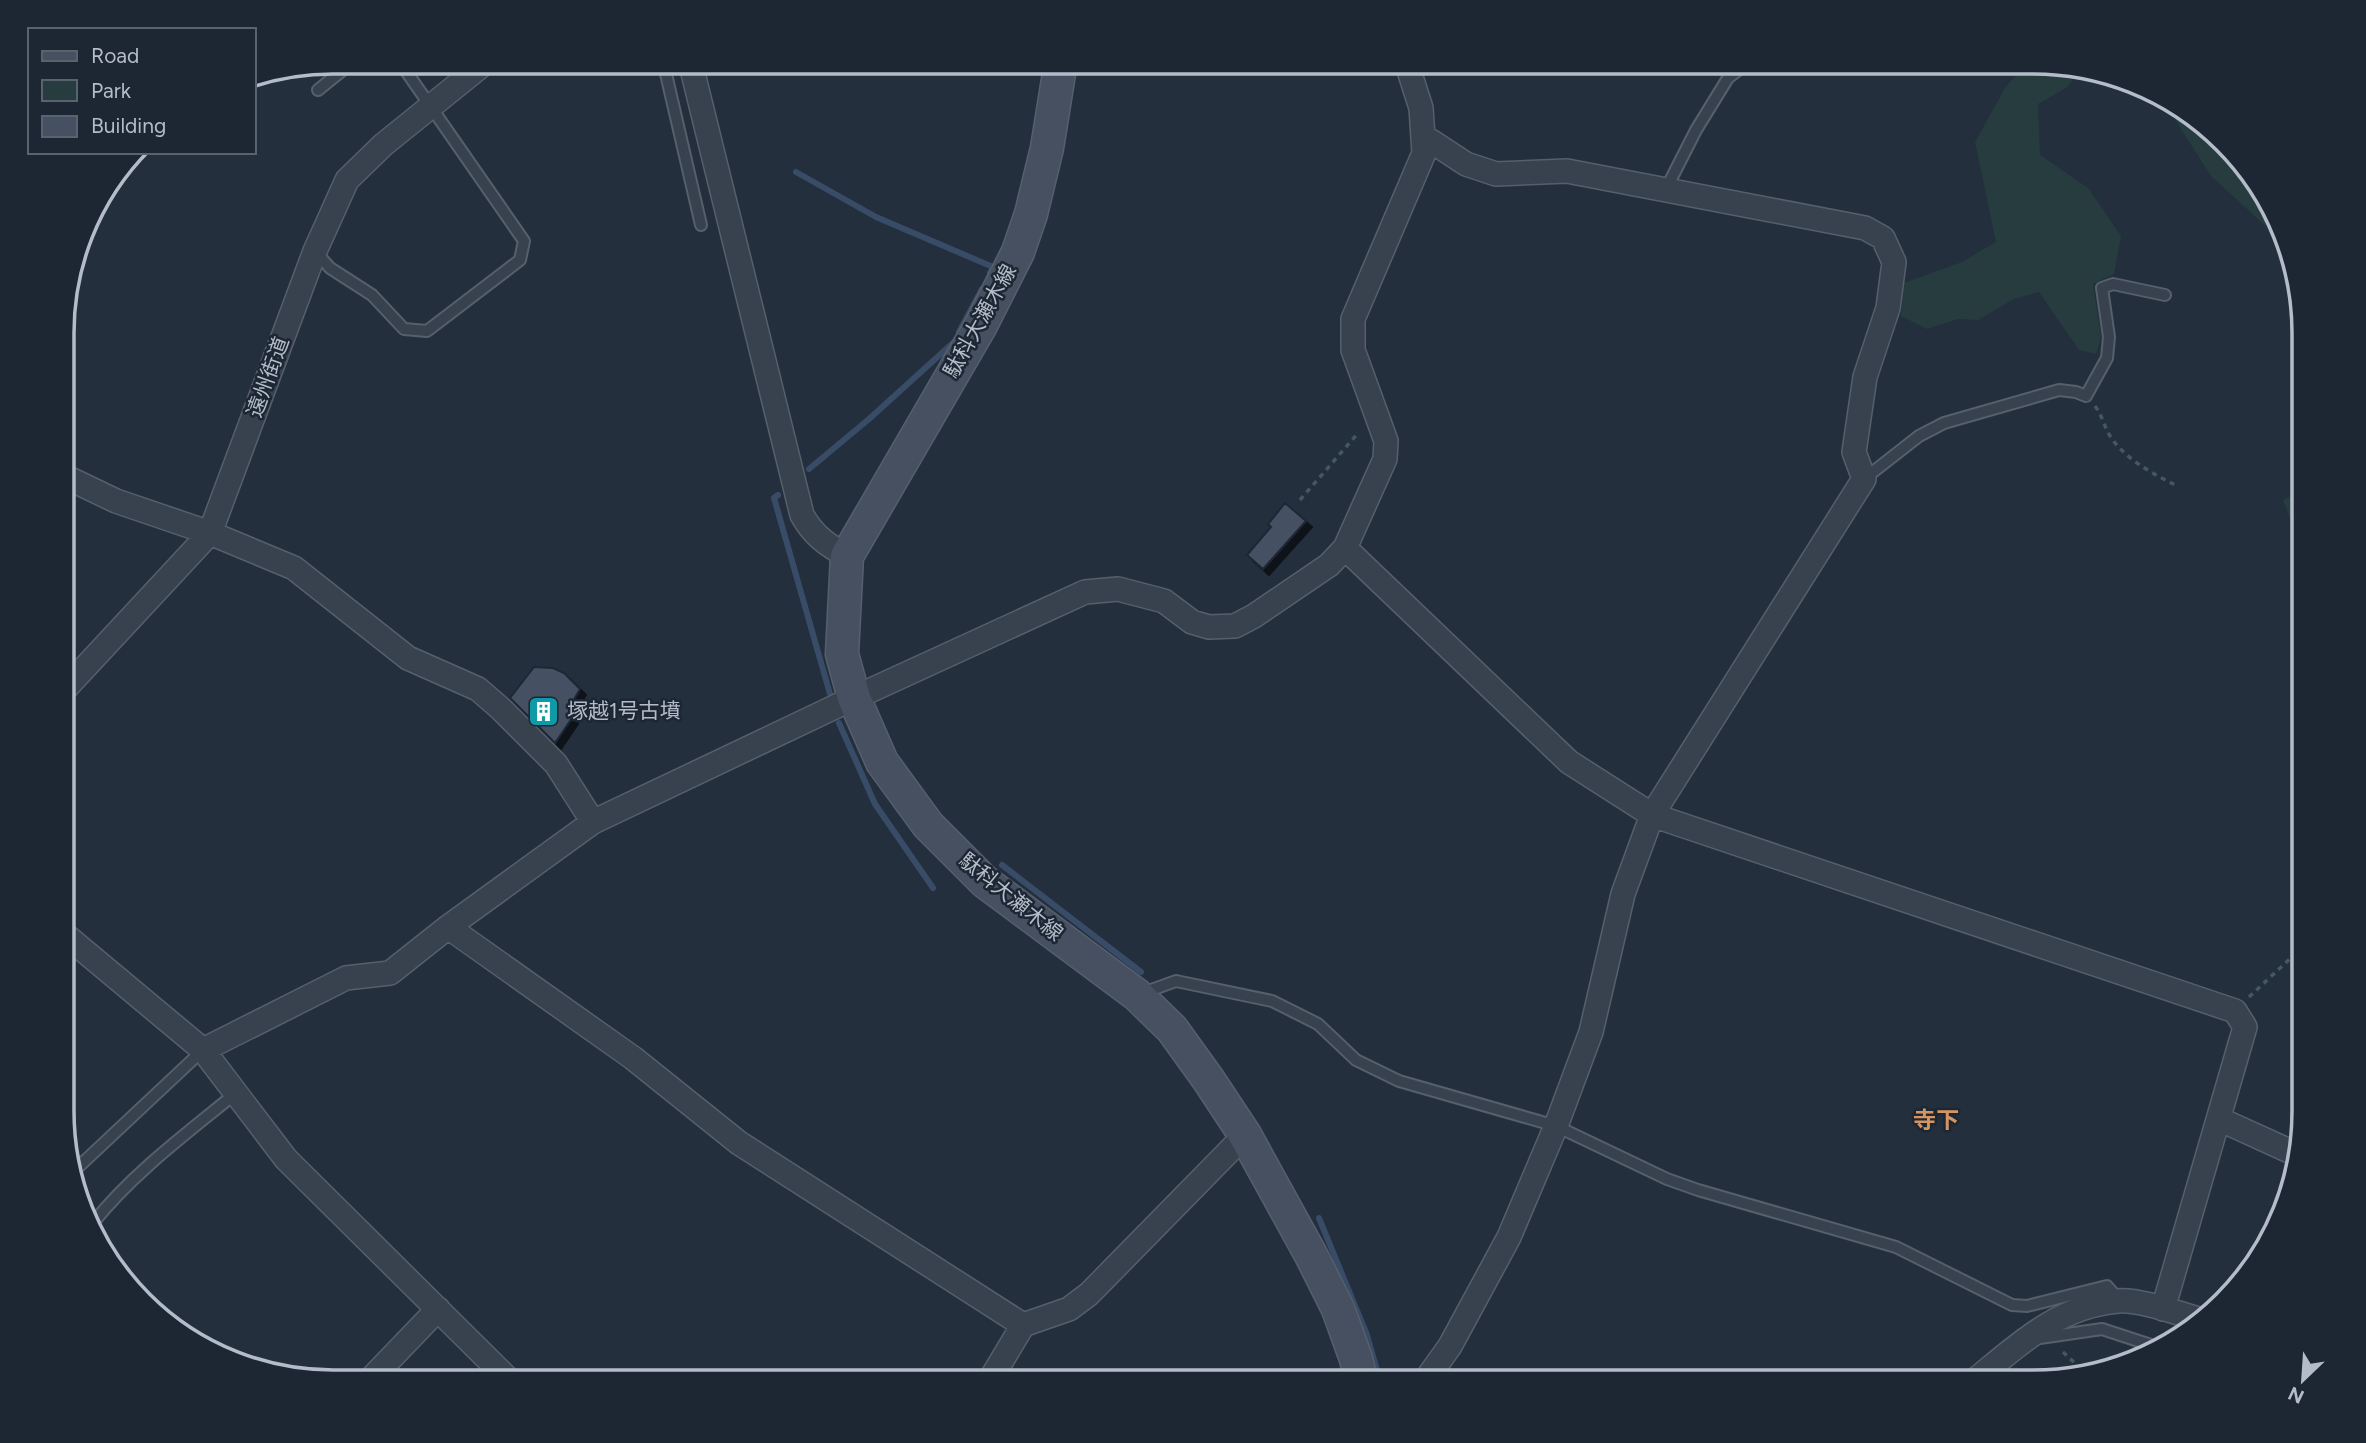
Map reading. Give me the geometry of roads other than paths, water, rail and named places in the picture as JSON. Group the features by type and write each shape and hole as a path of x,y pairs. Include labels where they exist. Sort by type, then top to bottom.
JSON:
{"main road":[{"name":"駄科大瀬木線","path":"1059,74 1047,148 1031,214 1018,252 980,327 846,556 842,653 854,698 882,762 928,825 985,882 1137,995 1172,1029 1245,1135 1338,1308 1358,1370"}],"street":[{"name":"遠州街道","path":"74,679 211,533 315,251 347,180 383,145 471,74"},
{"path":"693,74 802,515 809,528 826,544 846,556"},
{"path":"203,1050 346,978 390,973 448,927 593,822 1085,592 1118,589 1164,601 1192,622 1209,627 1235,626 1329,565 1345,548 1385,459 1386,441 1353,350 1353,319 1424,153 1421,108 1410,74"},
{"path":"1424,141 1431,141 1466,163 1496,174 1567,171 1865,228 1883,238 1894,262 1888,308 1865,377 1854,452 1864,479 1652,815 1623,894 1591,1032 1556,1126 1509,1237 1450,1346 1433,1370"},
{"path":"74,480 116,501 211,533 294,568 408,659 478,690 501,709 556,764 593,822"},
{"path":"1345,548 1569,762 1652,815 2235,1011 2245,1027 2163,1309"},
{"path":"448,927 633,1058 739,1143 1023,1325"},
{"path":"74,942 203,1050 286,1158 499,1370"},
{"path":"2219,1119 2289,1151"},
{"path":"996,1370 1023,1325 1069,1309 1089,1294 1245,1135"},
{"path":"1987,1370 2023,1340 2066,1313 2119,1300 2190,1317"},
{"path":"380,1370 438,1309"}],"lane":[{"path":"318,90 338,74"},
{"path":"315,251 330,268 372,295 404,329 427,331 520,260 524,241 409,74"},
{"path":"666,74 701,225"},
{"path":"1665,191 1696,130 1728,78 1733,74"},
{"path":"1864,479 1919,436 1944,423 2059,390 2087,396 2107,358 2109,337 2102,288 2113,285 2165,295"},
{"path":"1137,995 1176,981 1272,1002 1318,1024 1356,1060 1399,1081 1556,1126 1667,1179 1896,1247 2012,1305 2027,1306 2108,1286 2119,1300"},
{"path":"79,1165 203,1050"},
{"path":"97,1218 105,1207 173,1145 236,1093"},
{"path":"2023,1340 2102,1329 2147,1344"}],"waterway":[{"path":"796,172 876,217 993,267 990,273"},
{"path":"959,332 982,289"},
{"path":"809,469 954,342"},
{"path":"778,495 774,498 830,694"},
{"path":"839,723 875,804 933,888"},
{"path":"1002,865 1141,972"},
{"path":"1319,1218 1367,1335 1377,1370"}],"place":[{"name":"塚越1号古墳","path":"544,711"}],"district":[{"name":"寺下","path":"1936,1120"}]}
